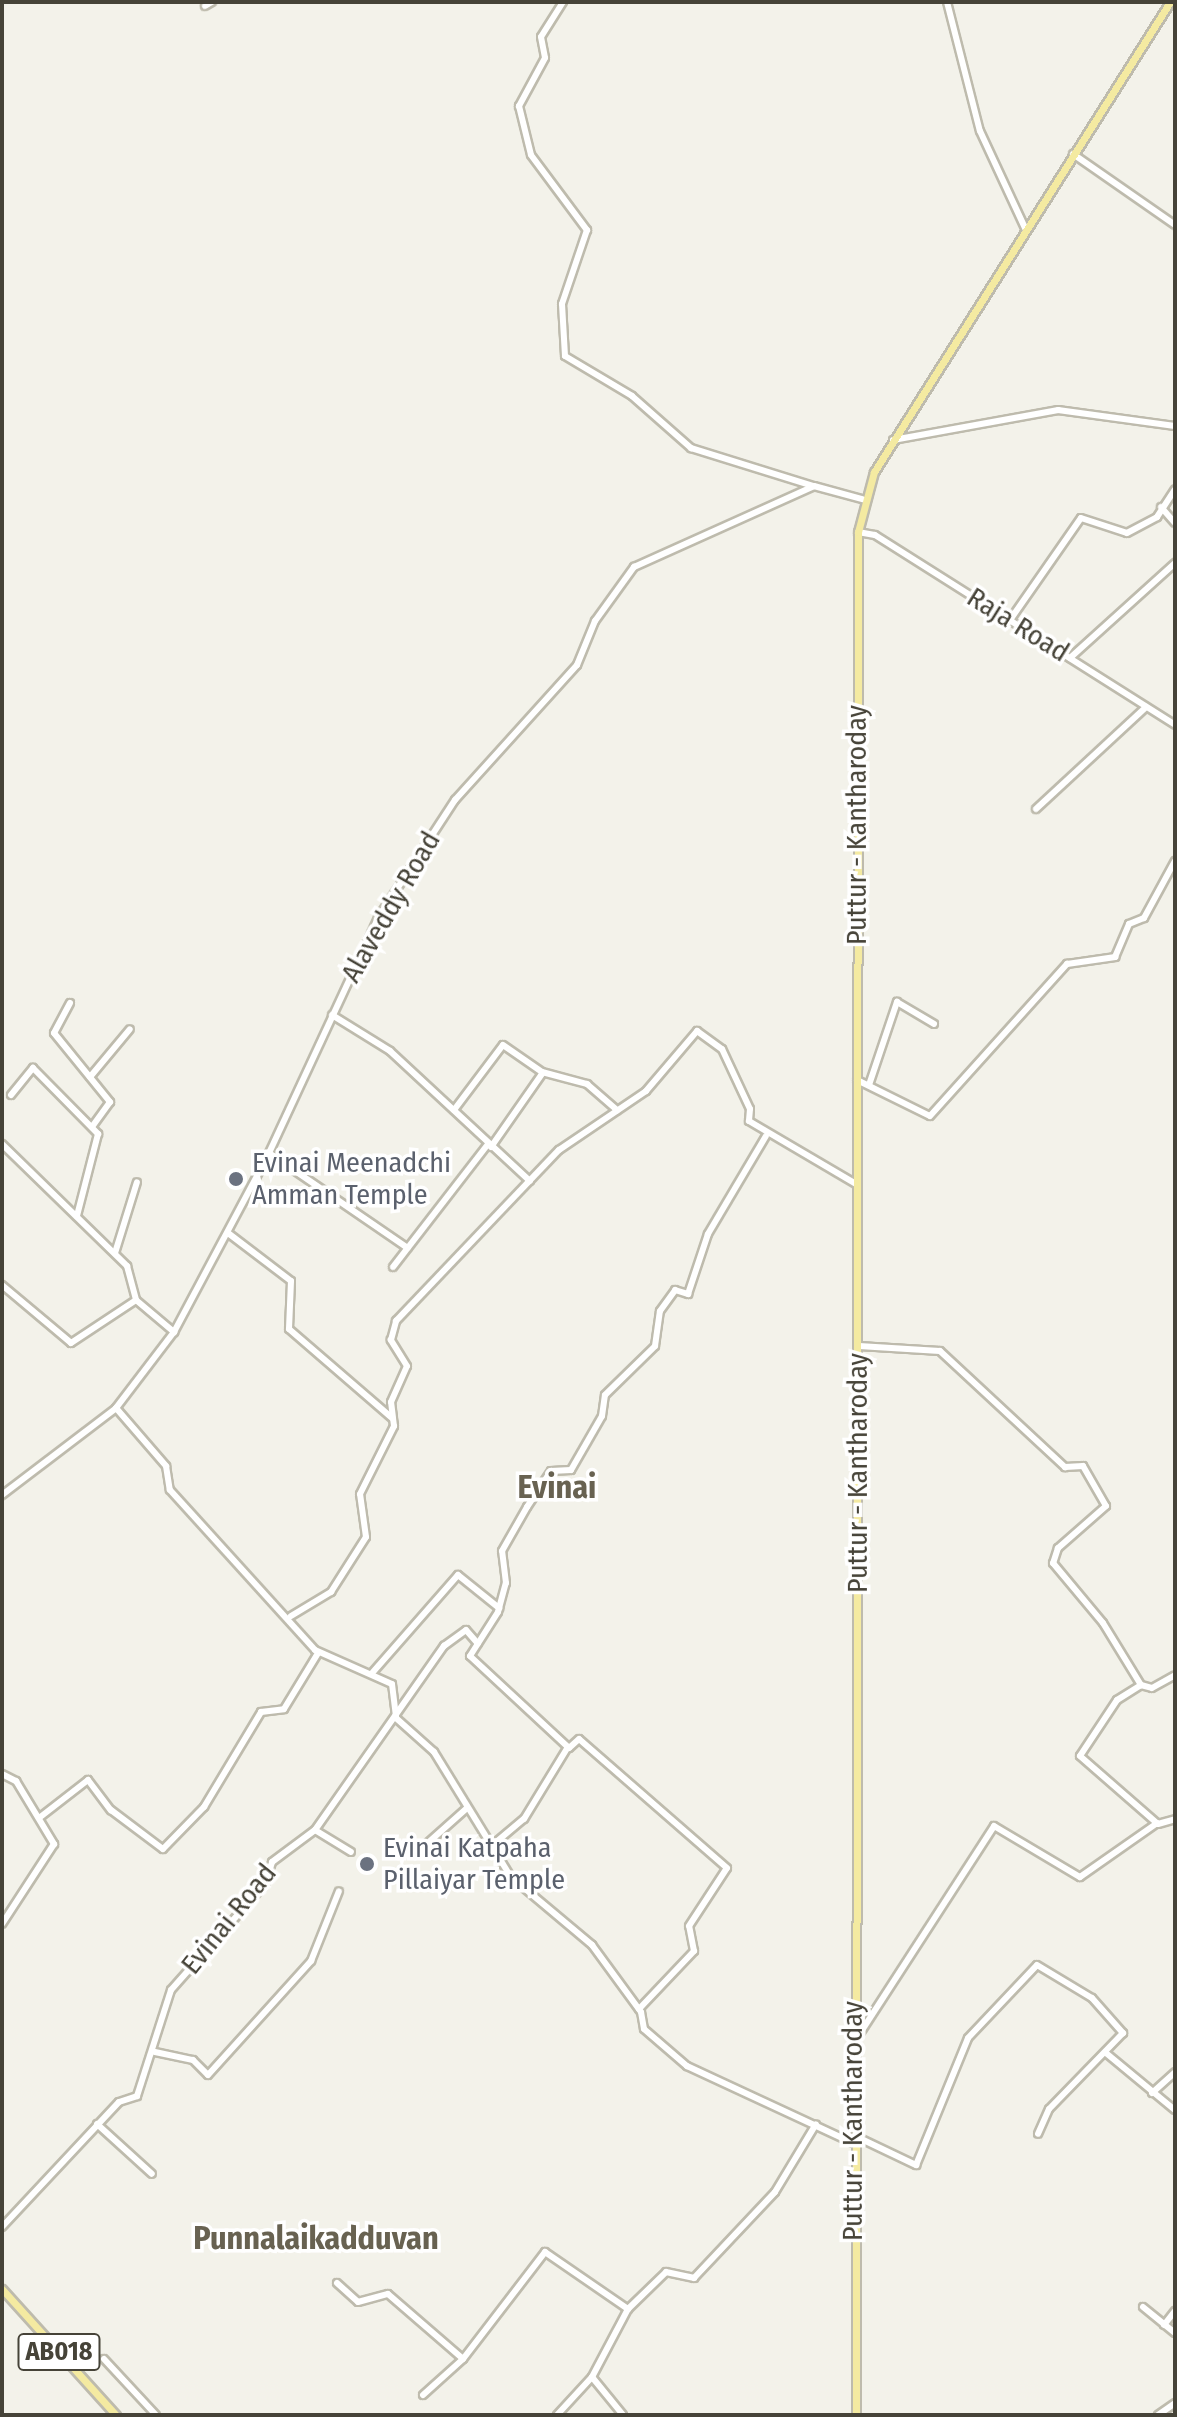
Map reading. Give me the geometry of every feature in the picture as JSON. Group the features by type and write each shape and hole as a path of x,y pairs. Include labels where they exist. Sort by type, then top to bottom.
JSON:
{"main road":[{"path":"862,499 893,440 1170,2"},
{"name":"Puttur - Kantharoday","path":"856,2415 853,2139 859,1346 856,1184 858,532 862,499"},
{"name":"AB018","path":"2,2289 116,2415"}],"street":[{"path":"563,2 541,37 545,58 519,106 531,155 587,230 562,304 565,356 632,396 691,448 862,499"},
{"path":"947,2 980,131 1026,230"},
{"path":"1073,154 1175,225"},
{"path":"893,440 1058,410 1175,426"},
{"name":"Alaveddy Road","path":"2,1495 116,1408 174,1332 269,1153 378,918 455,800 577,665 595,621 634,567 814,486"},
{"path":"1010,620 1081,518 1127,533 1157,517 1175,489"},
{"path":"1161,507 1175,523"},
{"name":"Raja Road","path":"858,532 1010,620 1175,725"},
{"path":"1070,658 1175,563"},
{"path":"1036,809 1146,707"},
{"path":"857,1080 930,1116 1067,964 1115,957 1129,924 1144,918 1175,861"},
{"path":"869,1085 897,1002 934,1024"},
{"path":"70,1003 54,1033 110,1102 93,1125"},
{"path":"332,1015 390,1051 530,1181"},
{"path":"90,1077 130,1029"},
{"path":"291,1616 331,1592 361,1549 368,1526 360,1494 395,1421 391,1402 407,1366 391,1340 396,1321 530,1181 617,1110 703,1031 722,1049 750,1109 749,1121 766,1136 856,1184"},
{"path":"454,1110 503,1045 542,1072 587,1084 617,1110"},
{"path":"11,1095 33,1068 93,1125 98,1140 77,1216"},
{"path":"393,1267 490,1146 542,1074"},
{"path":"568,1747 475,1664 470,1656 499,1608 506,1583 502,1551 551,1471 571,1470 602,1416 605,1395 655,1346 660,1311 675,1290 688,1294 708,1234 766,1136"},
{"path":"2,1144 127,1266 136,1300 174,1332"},
{"path":"269,1153 408,1248"},
{"path":"115,1253 137,1182"},
{"path":"228,1233 291,1281 289,1329 395,1421"},
{"path":"2,1285 71,1343 136,1300"},
{"path":"859,1346 940,1351 1065,1467 1083,1466 1106,1506 1051,1558 1141,1685 1152,1688 1175,1675"},
{"path":"116,1408 166,1466 170,1490 291,1616 318,1653 373,1672 395,1689 396,1718 434,1752 467,1808 495,1843 520,1888 592,1945 639,2009 644,2029 687,2066 916,2165 968,2038 1037,1965 1092,1998 1123,2033 1049,2109 1038,2134"},
{"path":"373,1672 458,1575 499,1608"},
{"name":"Evinai Road","path":"2,2227 119,2102 137,2096 155,2052 171,1990 265,1884 272,1862 315,1830 457,1632 466,1630 478,1644"},
{"path":"39,1818 88,1780 122,1820 163,1849 204,1807 261,1712 284,1709 318,1653"},
{"path":"1141,1685 1117,1700 1080,1756 1157,1823"},
{"path":"495,1843 524,1819 568,1747 579,1739 727,1868 689,1926 694,1951 639,2009"},
{"path":"2,1774 16,1781 54,1844 2,1924"},
{"path":"399,1852 421,1849 467,1808"},
{"path":"854,2044 994,1826 1080,1877 1157,1823 1175,1819"},
{"path":"315,1830 351,1852"},
{"path":"155,2052 193,2060 208,2075 311,1961 339,1891"},
{"path":"1106,2053 1175,2110"},
{"path":"1152,2093 1175,2072"},
{"path":"97,2124 152,2174"},
{"path":"557,2415 592,2377 628,2309 666,2272 694,2278 775,2192 816,2124"},
{"path":"423,2395 463,2359 545,2252 628,2309"},
{"path":"337,2283 358,2302 388,2294 463,2359"},
{"path":"1143,2307 1175,2333"},
{"path":"1164,2325 1175,2311"},
{"path":"104,2359 156,2415"},
{"path":"592,2377 623,2415"},
{"path":"1158,2415 1175,2403"}],"place":[{"name":"Evinai Meenadchi Amman Temple","path":"236,1179"},
{"name":"Evinai Katpaha Pillaiyar Temple","path":"367,1864"}],"district":[{"name":"Evinai","path":"557,1487"},
{"name":"Punnalaikadduvan","path":"316,2238"}]}
